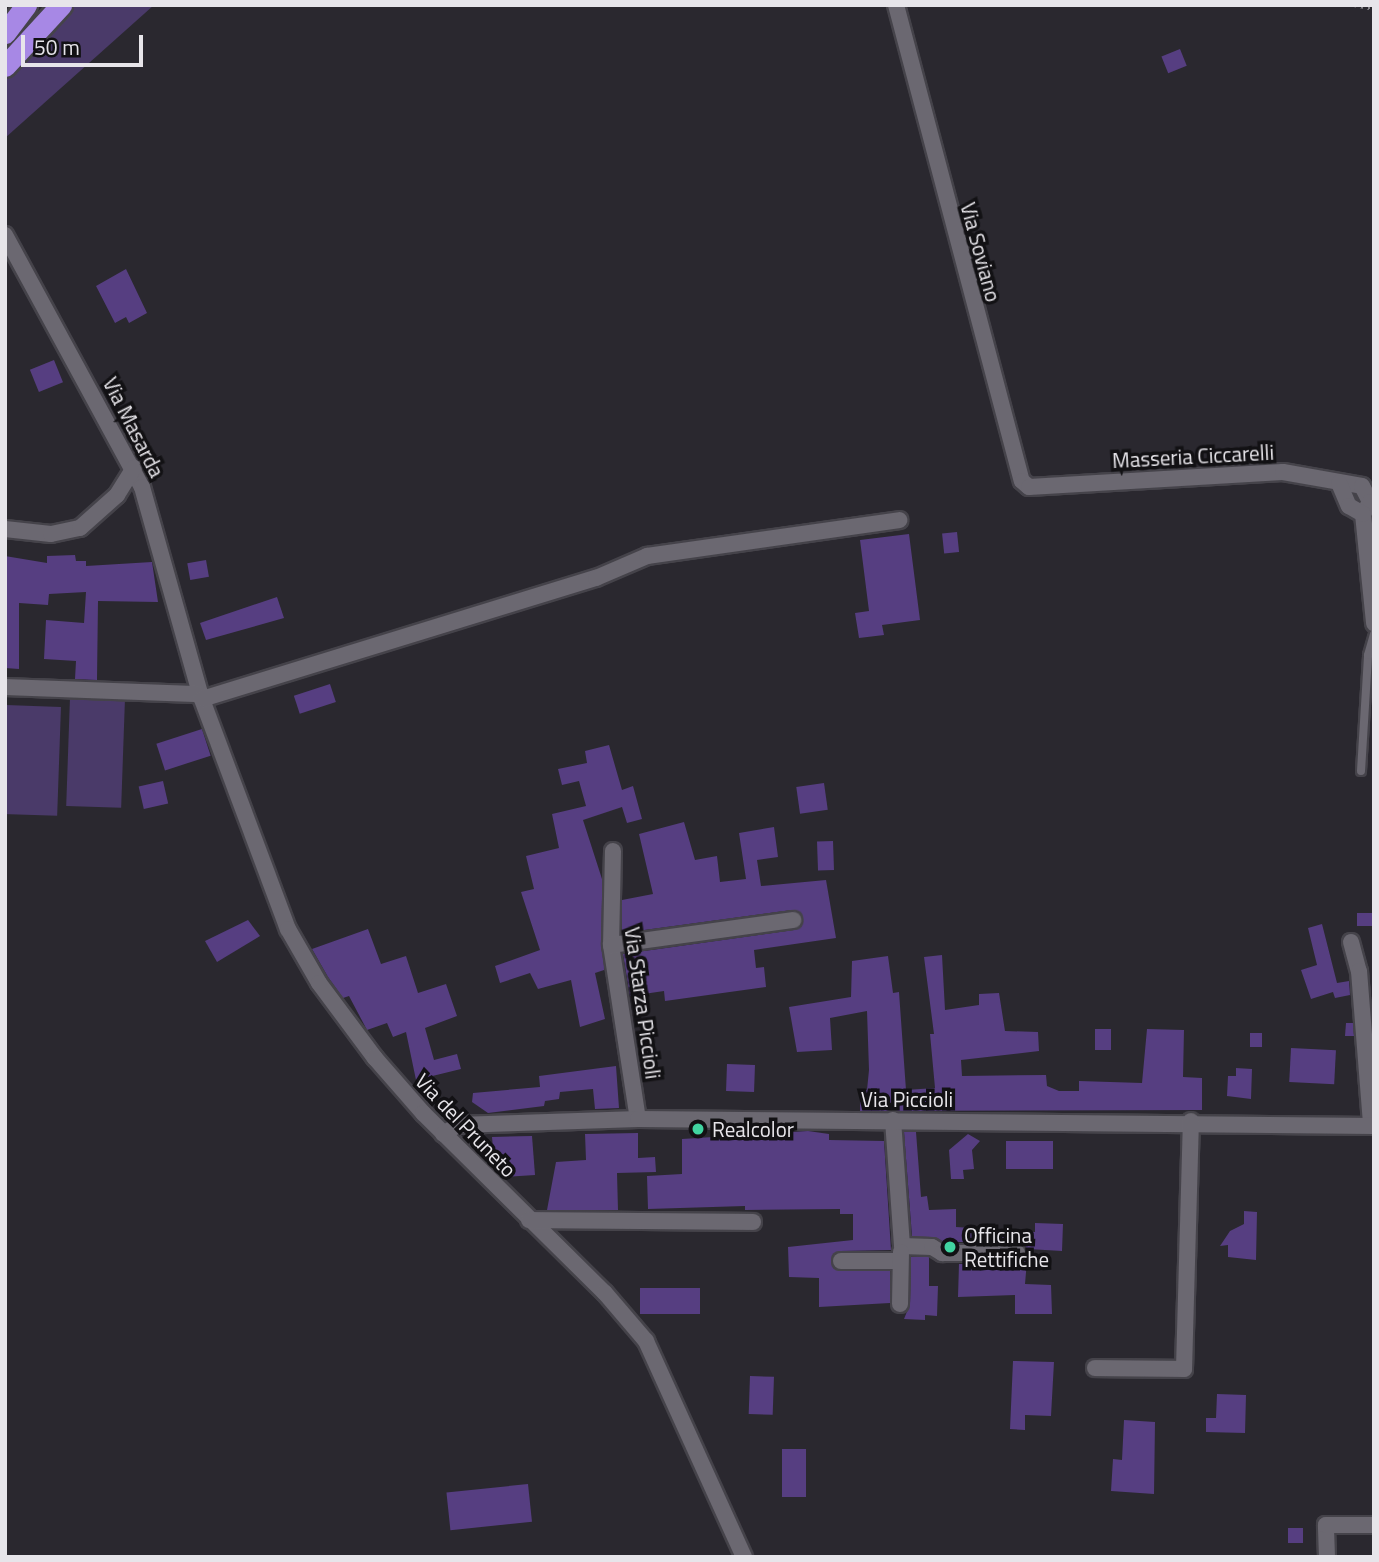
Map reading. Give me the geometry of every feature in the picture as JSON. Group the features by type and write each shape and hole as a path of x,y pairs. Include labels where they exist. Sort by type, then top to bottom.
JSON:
{"highway":[{"path":"5,33 26,5"},
{"path":"5,66 58,8"}],"street":[{"name":"Via Soviano","path":"896,5 1013,456 1029,487 1048,485"},
{"name":"Via Masarda","path":"5,235 134,468 201,696"},
{"path":"5,529 51,534 80,528 117,495 134,468"},
{"name":"Masseria Ciccarelli","path":"1048,485 1283,472 1362,486 1370,502 1374,623"},
{"path":"5,687 201,696 596,578 647,556 899,520"},
{"name":"Via del Pruneto","path":"201,696 288,929 318,983 375,1058 443,1134 605,1293 646,1341 744,1557"},
{"name":"Via Starza Piccioli","path":"612,851 611,945 638,1119"},
{"path":"611,945 793,920"},
{"path":"1350,942 1359,971 1373,1126"},
{"name":"Via Piccioli","path":"443,1134 458,1125 638,1119 1191,1121 1373,1126"},
{"path":"893,1120 901,1253 900,1304"},
{"path":"1096,1368 1184,1369 1191,1121"},
{"path":"529,1220 753,1222"},
{"path":"841,1261 932,1247 942,1253 1017,1253"},
{"path":"1327,1557 1326,1525 1374,1525"}],"lane":[{"path":"1361,771 1368,655 1374,634"}],"path":[{"path":"1354,5 1374,9"}],"shaded area":[{"path":"73,5 154,5 5,138 5,78"},
{"path":"70,697 125,699 121,808 66,806"},
{"path":"6,705 61,707 57,816 5,814"}],"building":[{"path":"1180,49 1187,66 1168,73 1161,56"},
{"path":"126,269 147,313 129,323 126,317 115,323 96,286"},
{"path":"54,360 63,382 39,392 30,370"},
{"path":"957,532 959,552 944,553 942,534"},
{"path":"909,534 920,620 882,625 884,635 859,638 855,613 869,611 860,540"},
{"path":"75,555 76,561 86,561 86,566 152,562 158,602 98,601 97,680 75,679 76,661 44,659 46,620 84,623 86,592 49,594 48,605 19,603 19,669 5,668 5,556 47,563 47,556"},
{"path":"206,560 209,577 190,580 187,563"},
{"path":"277,597 284,618 206,640 200,623"},
{"path":"330,684 336,702 300,714 294,696"},
{"path":"202,729 211,756 165,770 156,744"},
{"path":"609,745 622,790 633,786 642,819 627,823 622,807 583,820 602,879 604,970 595,973 605,1019 580,1027 571,980 538,989 530,973 500,983 495,966 540,950 521,892 534,889 526,856 559,848 552,814 586,806 579,781 562,785 558,769 587,763 585,751"},
{"path":"163,781 168,803 144,809 139,787"},
{"path":"824,783 828,810 800,814 796,787"},
{"path":"684,822 695,860 717,856 720,882 746,879 739,833 774,827 778,857 757,860 761,886 826,880 836,938 754,950 756,968 764,967 766,987 665,1001 664,991 630,996 623,954 794,930 803,923 801,913 792,910 622,933 622,900 653,894 639,834"},
{"path":"833,841 834,870 818,871 817,842"},
{"path":"1357,913 1374,913 1374,926 1357,926"},
{"path":"248,920 260,936 217,962 205,941"},
{"path":"1322,924 1337,983 1349,981 1350,995 1335,998 1333,992 1311,999 1301,970 1317,965 1308,928"},
{"path":"368,929 381,964 406,956 418,993 446,984 457,1016 425,1028 434,1060 457,1054 461,1069 416,1080 406,1032 393,1037 387,1023 367,1030 349,996 343,998 328,977 312,949"},
{"path":"942,955 945,1010 979,1005 979,994 999,993 1005,1031 1038,1032 1039,1051 961,1060 962,1076 1046,1075 1047,1086 1059,1091 1079,1091 1079,1081 1142,1083 1147,1029 1184,1030 1183,1077 1202,1078 1202,1110 860,1111 860,1092 867,1090 869,1070 867,1011 830,1018 832,1050 797,1052 789,1007 851,997 852,961 888,956 893,993 899,992 906,1090 935,1088 930,1034 934,1034 924,957"},
{"path":"1346,1023 1353,1023 1354,1036 1345,1036"},
{"path":"1095,1029 1111,1029 1111,1050 1095,1050"},
{"path":"1250,1033 1262,1033 1262,1047 1250,1047"},
{"path":"1291,1048 1336,1050 1334,1084 1289,1082"},
{"path":"727,1064 755,1065 754,1092 726,1091"},
{"path":"616,1066 619,1108 595,1109 593,1089 560,1092 559,1099 545,1101 544,1106 488,1113 472,1102 473,1093 540,1087 539,1076"},
{"path":"1236,1068 1252,1069 1251,1099 1227,1096 1228,1076 1236,1076"},
{"path":"808,1131 829,1134 829,1140 884,1141 891,1250 840,1251 831,1262 840,1271 890,1271 890,1303 819,1307 819,1278 789,1277 788,1247 853,1240 853,1214 840,1214 840,1209 745,1210 745,1206 648,1209 647,1176 682,1174 682,1139"},
{"path":"904,1132 916,1132 921,1197 927,1196 929,1210 956,1209 956,1227 1035,1232 1035,1223 1063,1224 1062,1251 1028,1249 1025,1284 1051,1285 1052,1314 1015,1314 1015,1295 958,1297 959,1264 1018,1263 1026,1258 1026,1248 1017,1242 945,1242 912,1236"},
{"path":"638,1133 638,1158 655,1157 656,1172 617,1173 618,1210 547,1210 556,1162 586,1160 585,1134"},
{"path":"968,1134 980,1141 972,1150 974,1169 963,1170 964,1179 951,1179 949,1150"},
{"path":"532,1136 535,1175 502,1177 495,1170 492,1137"},
{"path":"1006,1141 1053,1141 1053,1169 1006,1169"},
{"path":"1244,1211 1257,1212 1256,1260 1228,1257 1228,1245 1220,1246 1230,1231 1244,1224"},
{"path":"911,1257 929,1257 929,1286 938,1286 937,1316 925,1315 925,1320 904,1319 910,1304"},
{"path":"640,1288 700,1288 700,1314 640,1314"},
{"path":"1013,1361 1054,1362 1051,1416 1025,1415 1025,1430 1010,1429"},
{"path":"750,1376 774,1377 773,1415 749,1414"},
{"path":"1217,1394 1246,1395 1245,1433 1206,1432 1206,1418 1216,1418"},
{"path":"1124,1420 1155,1422 1154,1494 1111,1491 1113,1459 1122,1460"},
{"path":"782,1449 806,1449 806,1497 782,1497"},
{"path":"528,1484 532,1522 450,1530 446,1493"},
{"path":"1288,1528 1303,1528 1303,1543 1288,1543"}],"place":[{"name":"Realcolor","path":"698,1129"},
{"name":"Officina Rettifiche","path":"950,1247"}]}
